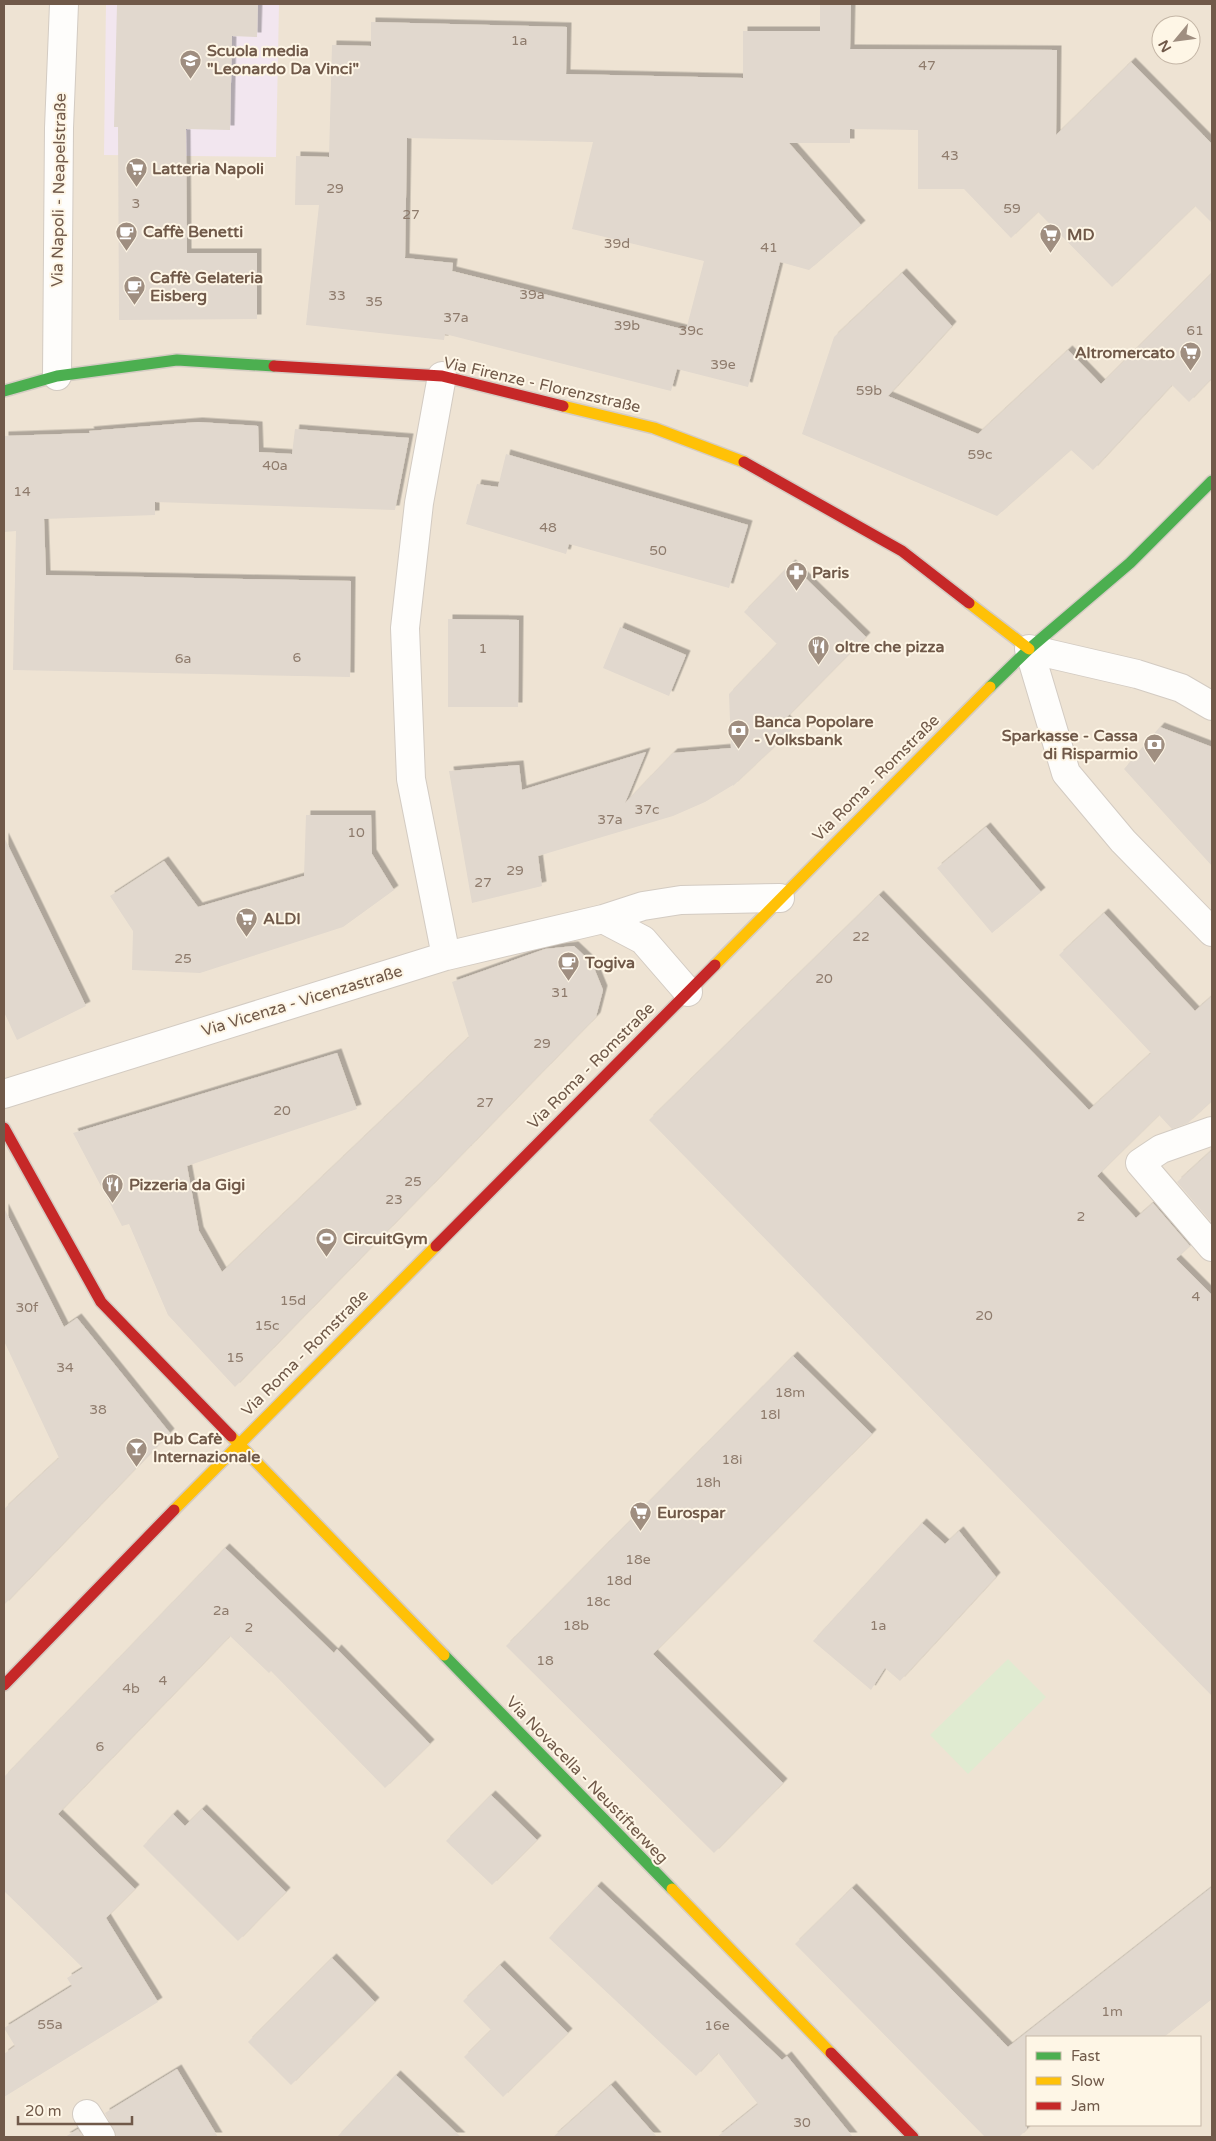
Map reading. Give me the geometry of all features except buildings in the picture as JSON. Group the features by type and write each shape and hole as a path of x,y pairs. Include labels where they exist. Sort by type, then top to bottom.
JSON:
{"street":[{"name":"Via Napoli - Neapelstraße","path":"57,376 59,128 64,4"},
{"name":"Via Firenze - Florenzstraße","path":"4,391 57,376 177,360 442,376 654,428 742,461 902,551 1029,649"},
{"path":"442,376 419,503 405,628 411,779 446,956"},
{"name":"Via Roma - Romstraße","path":"4,1685 238,1444 1029,649 1130,563 1212,481"},
{"path":"1212,706 1181,688 1138,674 1029,649 1066,773 1123,841 1212,932"},
{"name":"Via Vicenza - Vicenzastraße","path":"4,1094 446,956 603,919 644,906 681,900 780,898"},
{"path":"603,919 643,940 688,992"},
{"name":"Via Novacella - Neustifterweg","path":"4,1128 101,1302 913,2137"},
{"path":"1212,1131 1160,1149 1140,1164 1212,1247"},
{"path":"87,2114 101,2137"}],"shaded area":[{"path":"4,4 1212,4 1212,2137 4,2137"},
{"name":"Scuola media \"Leonardo Da Vinci\"","path":"106,4 279,4 276,157 104,155"}],"green space":[{"path":"1008,1659 1046,1697 968,1774 930,1735"}],"traffic: fast":[{"path":"4,391 57,376 177,360 274,366"},
{"path":"990,687 1029,649 1130,563 1212,481"},
{"path":"444,1655 672,1889"}],"traffic: slow":[{"path":"563,406 654,428 744,462"},
{"path":"969,603 1029,649"},
{"path":"715,965 990,687"},
{"path":"174,1510 436,1246"},
{"path":"231,1436 444,1655"},
{"path":"672,1889 831,2053"}],"traffic: jam":[{"path":"274,366 442,376 563,406"},
{"path":"744,462 902,551 969,603"},
{"path":"436,1246 715,965"},
{"path":"4,1128 101,1302 231,1436"},
{"path":"4,1685 174,1510"},
{"path":"831,2053 913,2137"}],"place":[{"name":"Scuola media \"Leonardo Da Vinci\"","path":"191,79"},
{"name":"Latteria Napoli","path":"136,188"},
{"name":"Caffè Benetti","path":"127,251"},
{"name":"MD","path":"1051,254"},
{"name":"Caffè Gelateria Eisberg","path":"134,306"},
{"name":"Altromercato","path":"1191,372"},
{"name":"Paris","path":"796,592"},
{"name":"oltre che pizza","path":"819,666"},
{"name":"Banca Popolare - Volksbank","path":"738,750"},
{"name":"Sparkasse - Cassa di Risparmio","path":"1154,764"},
{"name":"ALDI","path":"247,938"},
{"name":"Togiva","path":"569,982"},
{"name":"Pizzeria da Gigi","path":"113,1204"},
{"name":"CircuitGym","path":"327,1258"},
{"name":"Pub Cafè Internazionale","path":"137,1467"},
{"name":"Eurospar","path":"641,1532"}]}
